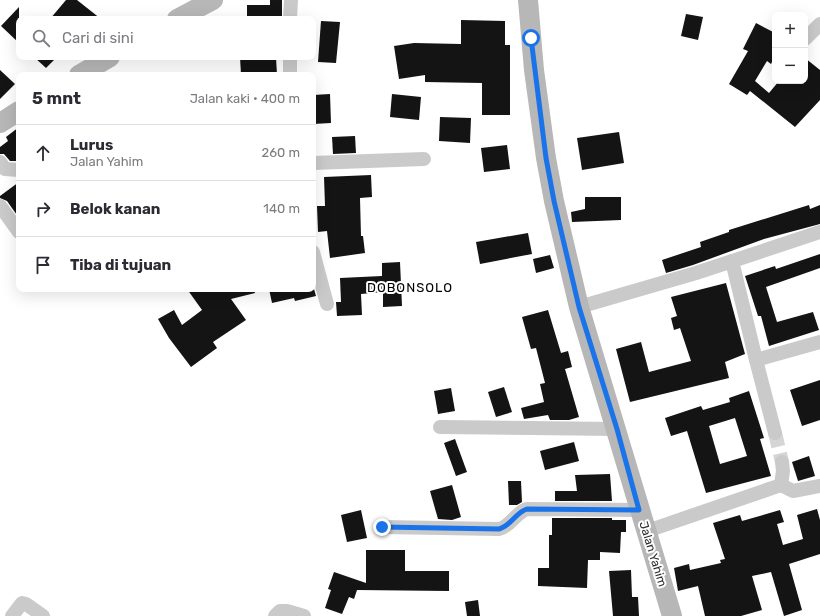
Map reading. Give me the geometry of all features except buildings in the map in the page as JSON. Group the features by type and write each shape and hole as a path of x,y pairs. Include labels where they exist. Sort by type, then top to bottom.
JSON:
{"street":[{"path":"183,16 213,0"},
{"path":"290,16 291,0"},
{"name":"Jalan Yahim","path":"528,0 534,70 546,158 554,201 579,307 617,429 639,510 647,531 672,616"},
{"path":"808,36 820,24"},
{"path":"84,72 105,60"},
{"path":"290,60 290,72"},
{"path":"0,123 16,113"},
{"path":"316,163 424,159"},
{"path":"2,168 16,170"},
{"path":"0,206 16,228"},
{"path":"579,307 669,281 820,232"},
{"path":"732,261 775,433"},
{"path":"316,263 327,304"},
{"path":"756,360 820,342"},
{"path":"440,427 617,429"},
{"path":"781,486 783,471 782,462"},
{"path":"647,531 781,486 793,491 820,486"},
{"path":"382,527 499,529 506,527 516,514 527,509 639,510"},
{"path":"12,616 22,603 26,604 43,616"},
{"path":"275,616 280,611 287,611 304,616"}],"tunnel":[{"path":"775,433 782,462"}],"district":[{"name":"DOBONSOLO","path":"410,287"}],"route":[{"path":"382,527 470,530 499,529 506,527 516,514 527,509 639,510 617,429 579,307 554,201 546,158 531,38"}]}
